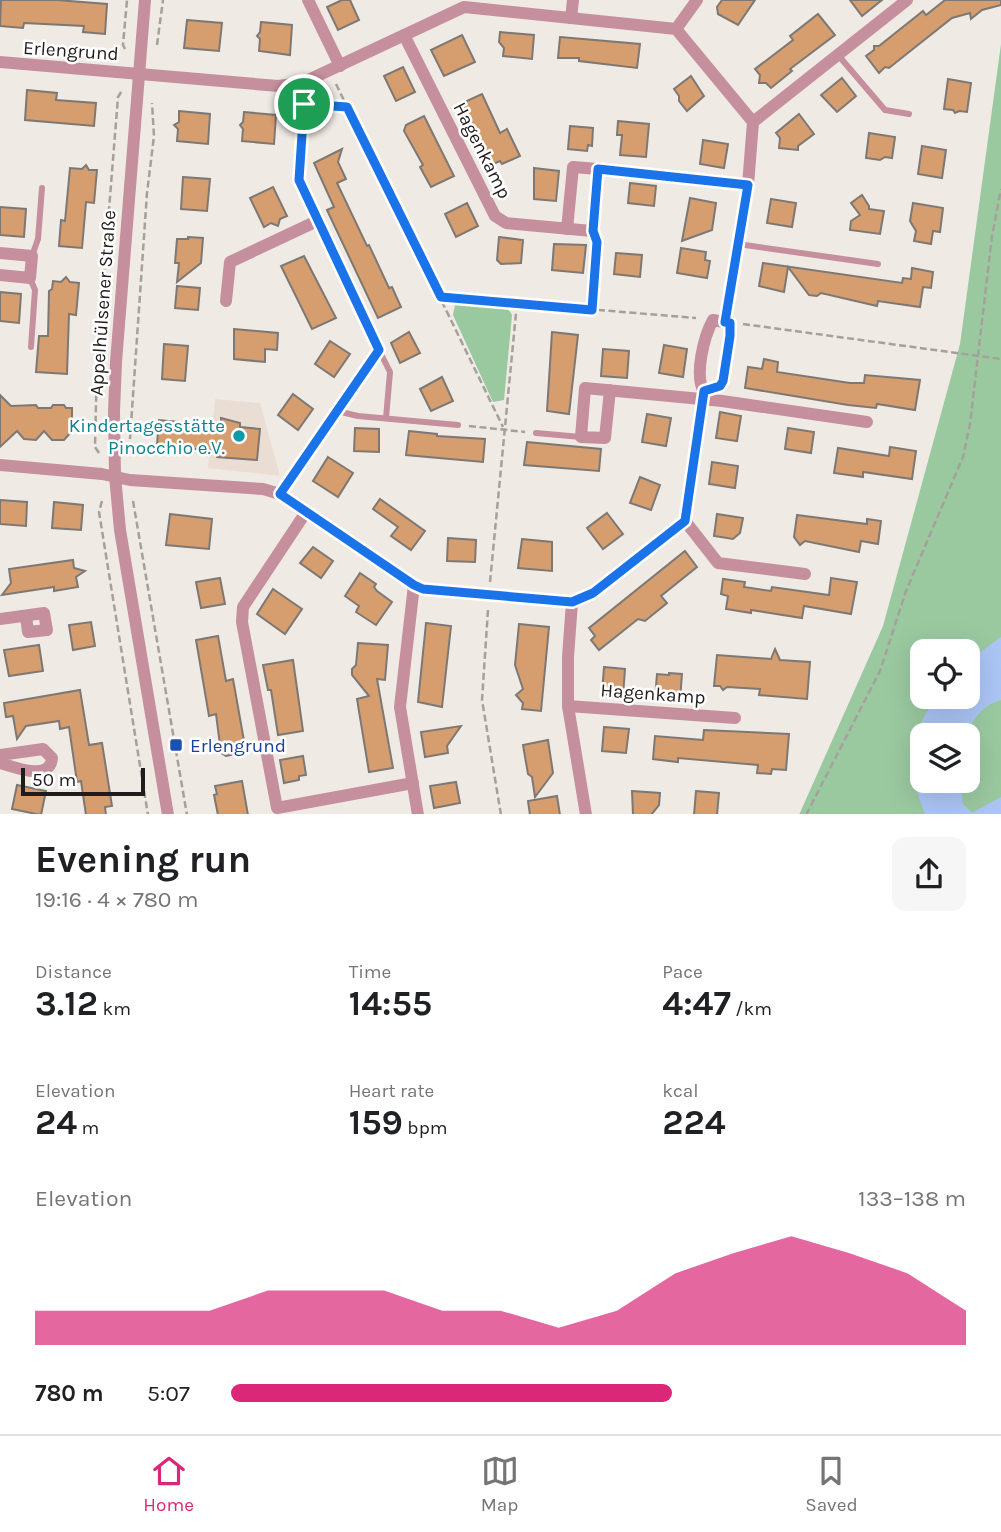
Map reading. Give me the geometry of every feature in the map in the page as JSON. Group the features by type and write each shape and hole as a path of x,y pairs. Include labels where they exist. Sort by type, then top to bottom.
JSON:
{"street":[{"name":"Appelhülsener Straße","path":"145,0 146,75 116,362 115,476 120,530 168,814"},
{"path":"308,0 335,68"},
{"path":"571,18 573,0"},
{"path":"676,29 697,0"},
{"path":"753,122 907,0"},
{"path":"146,75 278,86 302,83 404,35 462,3 676,29 753,122 748,185 723,321 730,336 723,381 720,386 703,396"},
{"name":"Hagenkamp","path":"404,35 495,216 506,223 593,231"},
{"name":"Erlengrund","path":"0,62 146,75"},
{"path":"280,494 379,350 299,180 304,104 302,83"},
{"path":"567,229 573,166 748,185"},
{"path":"593,231 598,169"},
{"path":"226,302 230,262 317,220"},
{"path":"0,253 32,256 30,278 0,275"},
{"path":"0,466 115,476 130,480 263,489 280,494 414,585 432,590 572,602 593,593 685,521 703,396 699,377 706,333 723,321"},
{"path":"610,390 605,438 581,437 585,388 703,396 867,422"},
{"path":"306,512 243,607 242,622 277,808 413,783"},
{"path":"685,521 718,563 805,575"},
{"path":"414,585 400,707 418,814"},
{"path":"572,602 568,706 586,814"},
{"path":"0,619 26,616"},
{"name":"Hagenkamp","path":"568,706 735,718"},
{"path":"0,755 43,749 52,758 52,765 38,772 0,763"}],"lane":[{"path":"838,55 885,110 909,114"},
{"path":"32,256 38,239 41,188"},
{"path":"738,244 878,264"},
{"path":"30,278 35,290 32,348"},
{"path":"379,350 390,372 386,418"},
{"path":"337,411 458,425"},
{"path":"536,433 581,437"}],"path":[{"path":"156,51 163,0"},
{"path":"335,68 347,107 504,429"},
{"path":"130,447 147,193 154,136 146,75"},
{"path":"304,104 347,107"},
{"path":"806,814 880,671 906,591 963,457 970,424 992,236 1001,189"},
{"path":"592,310 597,242 593,231"},
{"path":"441,297 723,321 1001,359"},
{"path":"501,814 482,700 488,595 517,303"},
{"path":"458,425 536,433"},
{"path":"130,480 130,495 135,505 187,814"}],"shaded area":[{"path":"215,399 260,403 280,476 208,468"}],"green space":[{"path":"1001,44 1001,814 799,814 883,626 960,344"},
{"path":"460,302 497,304 512,315 504,400 493,402 453,315 455,305"}],"water":[{"path":"1001,637 1001,700 979,713 973,723 922,723 928,709 980,709 980,652"},
{"path":"918,793 962,793 963,804 972,813 1001,797 1001,814 925,814"}],"building":[{"path":"1,0 57,0 107,4 105,34 83,32 84,26 24,23 23,28 0,26"},
{"path":"342,0 350,0 359,20 338,30 327,7"},
{"path":"722,0 755,0 738,25 718,14 717,7"},
{"path":"850,0 882,0 862,16"},
{"path":"945,0 1001,0 1001,5 982,10 971,19 970,13 952,18 879,73 866,56 874,50 874,46 879,46 923,11 926,15"},
{"path":"818,14 835,35 790,69 792,71 771,88 766,83 759,83 760,75 755,69 793,40 790,36"},
{"path":"187,20 222,23 219,51 184,48"},
{"path":"261,22 292,25 290,55 259,51 260,39 257,36"},
{"path":"500,32 534,35 532,59 503,56 504,48 499,42"},
{"path":"462,35 475,62 444,76 431,50"},
{"path":"560,37 640,44 637,68 579,61 579,58 558,58"},
{"path":"403,67 415,92 396,101 384,76"},
{"path":"691,76 704,96 687,111 674,89"},
{"path":"842,78 856,96 837,112 821,95"},
{"path":"948,79 971,83 967,112 955,113 953,110 944,109"},
{"path":"27,90 57,93 56,100 96,103 94,126 25,120"},
{"path":"482,94 500,133 507,129 520,156 502,164 500,161 491,165 472,125 469,127 458,105"},
{"path":"179,111 210,114 208,144 177,141 178,129 174,125 179,122"},
{"path":"244,112 276,115 274,144 242,141 243,129 240,125"},
{"path":"799,114 814,134 798,146 798,150 779,148 780,138 776,133"},
{"path":"424,116 454,176 431,187 420,167 423,165 404,131 406,125"},
{"path":"618,121 649,124 646,157 620,155 622,135 617,135"},
{"path":"570,126 593,128 592,146 588,145 587,151 568,149"},
{"path":"869,133 895,137 892,158 866,158"},
{"path":"703,140 728,144 724,168 700,164"},
{"path":"922,146 946,150 942,178 918,174"},
{"path":"342,149 338,162 346,179 337,183 367,246 369,245 401,307 378,318 327,210 334,207 314,163"},
{"path":"86,165 89,170 97,170 94,203 86,202 82,248 59,246 61,220 65,221 70,168 82,169"},
{"path":"534,168 559,171 556,201 534,199"},
{"path":"183,177 210,179 207,211 181,209"},
{"path":"630,183 656,186 654,206 628,203"},
{"path":"273,187 287,216 280,219 278,226 271,223 264,227 250,198"},
{"path":"862,195 869,209 884,211 880,234 850,230 851,221 860,215 851,203"},
{"path":"690,198 716,203 712,230 682,241"},
{"path":"771,199 796,203 792,227 767,223"},
{"path":"467,203 478,226 456,237 445,214"},
{"path":"913,203 943,208 940,232 933,231 931,244 914,241 916,231 910,221"},
{"path":"0,207 26,209 24,237 0,235"},
{"path":"499,237 523,240 521,263 501,264 497,260"},
{"path":"203,238 201,263 177,282 177,239"},
{"path":"554,244 586,245 583,273 552,270"},
{"path":"681,248 706,252 705,260 710,261 707,278 677,273"},
{"path":"616,253 642,255 640,277 614,274"},
{"path":"304,256 336,318 312,329 281,266"},
{"path":"763,263 902,283 903,278 911,279 912,268 933,272 931,288 923,287 920,307 878,301 877,306 821,293 817,296 809,295 788,267 784,292 759,286"},
{"path":"66,277 70,282 79,283 76,315 69,314 67,374 36,372 39,336 48,336 49,291 53,281 61,282"},
{"path":"177,286 200,288 198,310 175,308"},
{"path":"0,292 21,294 19,323 0,321"},
{"path":"234,329 278,333 277,350 265,349 265,362 234,359"},
{"path":"409,332 420,353 400,363 391,343"},
{"path":"552,332 578,335 569,414 547,411"},
{"path":"330,341 350,354 334,377 315,364"},
{"path":"164,344 188,346 185,381 162,379"},
{"path":"664,345 687,349 683,377 659,373"},
{"path":"603,349 629,351 627,378 601,376"},
{"path":"764,359 778,362 777,372 850,383 864,383 865,375 920,380 915,410 877,404 876,408 848,405 745,388 748,367 762,369"},
{"path":"442,377 453,401 431,411 420,389"},
{"path":"293,394 313,409 298,430 278,415"},
{"path":"0,395 11,406 36,405 38,408 51,408 53,405 64,405 66,408 72,408 72,431 64,440 52,440 44,431 36,440 24,439 17,431 0,447"},
{"path":"720,412 741,416 737,441 716,438"},
{"path":"647,414 671,418 666,446 642,442"},
{"path":"221,418 240,423 240,427 260,429 257,460 217,457 216,451 157,445 159,420 221,426"},
{"path":"355,428 379,429 379,452 354,451"},
{"path":"788,428 814,432 811,453 785,449"},
{"path":"409,431 485,439 483,462 406,455"},
{"path":"527,442 601,449 599,471 524,465"},
{"path":"890,447 916,451 912,479 863,472 863,477 834,473 838,448 889,456"},
{"path":"328,457 353,473 338,497 313,481"},
{"path":"712,462 738,466 735,488 709,484"},
{"path":"640,477 660,485 651,510 630,503"},
{"path":"380,499 425,531 411,550 391,536 398,527 373,509"},
{"path":"0,500 27,502 26,526 0,524"},
{"path":"54,502 83,505 81,530 52,528"},
{"path":"607,513 623,534 603,549 587,528"},
{"path":"170,514 212,519 209,549 166,545"},
{"path":"717,514 743,518 740,533 733,539 714,536"},
{"path":"797,515 867,524 867,519 881,521 878,544 861,541 859,552 805,541 800,545 794,537"},
{"path":"448,538 476,540 475,562 447,561"},
{"path":"522,539 552,542 552,571 518,568"},
{"path":"313,547 333,561 321,578 300,563"},
{"path":"685,551 697,567 661,596 667,603 645,621 638,619 599,650 591,640 595,636 589,628"},
{"path":"73,560 74,568 85,571 76,577 78,587 54,591 54,587 2,595 11,583 9,569"},
{"path":"360,573 376,584 374,587 377,591 392,602 376,625 356,612 359,606 345,596"},
{"path":"220,578 225,604 201,608 196,582"},
{"path":"831,578 857,582 851,614 804,606 802,618 751,610 751,613 726,609 728,596 721,594 723,579 745,582 744,587 771,591 772,587 829,595"},
{"path":"273,589 302,609 285,634 257,614"},
{"path":"91,622 95,646 73,650 69,625"},
{"path":"426,623 451,626 442,707 418,702"},
{"path":"519,624 549,627 541,711 522,709 523,703 516,695 523,689 515,665"},
{"path":"218,636 226,681 233,679 246,752 226,756 221,753 216,714 209,716 196,640"},
{"path":"358,643 388,645 385,680 377,679 393,768 369,772 357,699 369,696 352,675"},
{"path":"39,645 43,671 9,676 4,650"},
{"path":"775,649 780,660 810,662 807,699 759,695 760,689 727,687 723,690 720,686 714,686 717,655 771,659"},
{"path":"293,660 303,731 278,735 271,690 268,690 263,665"},
{"path":"604,667 625,669 623,696 602,694"},
{"path":"657,674 682,674 680,700 655,698"},
{"path":"80,690 89,745 102,743 112,806 105,807 106,814 86,814 81,781 77,782 69,727 60,729 59,721 26,726 17,739 13,716 6,717 4,703"},
{"path":"461,726 447,746 448,753 425,757 421,732"},
{"path":"604,727 629,729 626,753 602,751"},
{"path":"704,730 789,734 786,770 772,769 771,774 757,773 758,765 678,758 678,762 653,759 655,736 703,740"},
{"path":"548,740 553,773 535,797 523,745"},
{"path":"303,756 306,775 299,776 299,780 284,783 280,760"},
{"path":"242,781 248,814 218,814 215,786"},
{"path":"456,782 460,803 434,808 430,786"},
{"path":"17,785 46,791 41,814 12,809"},
{"path":"632,791 660,793 659,805 652,814 633,814"},
{"path":"696,791 719,793 717,814 694,814"},
{"path":"557,796 560,814 530,814 528,801"}],"place":[{"name":"Kindertagesstätte Pinocchio e.V.","path":"239,436"},
{"name":"Erlengrund","path":"176,745"}],"route":[{"path":"304,104 347,107 441,297 592,310 597,242 593,231 598,169 748,185 725,322 730,323 730,336 723,381 720,386 704,391 685,521 593,593 572,602 423,589 280,494 379,350 299,180 304,104"}]}
